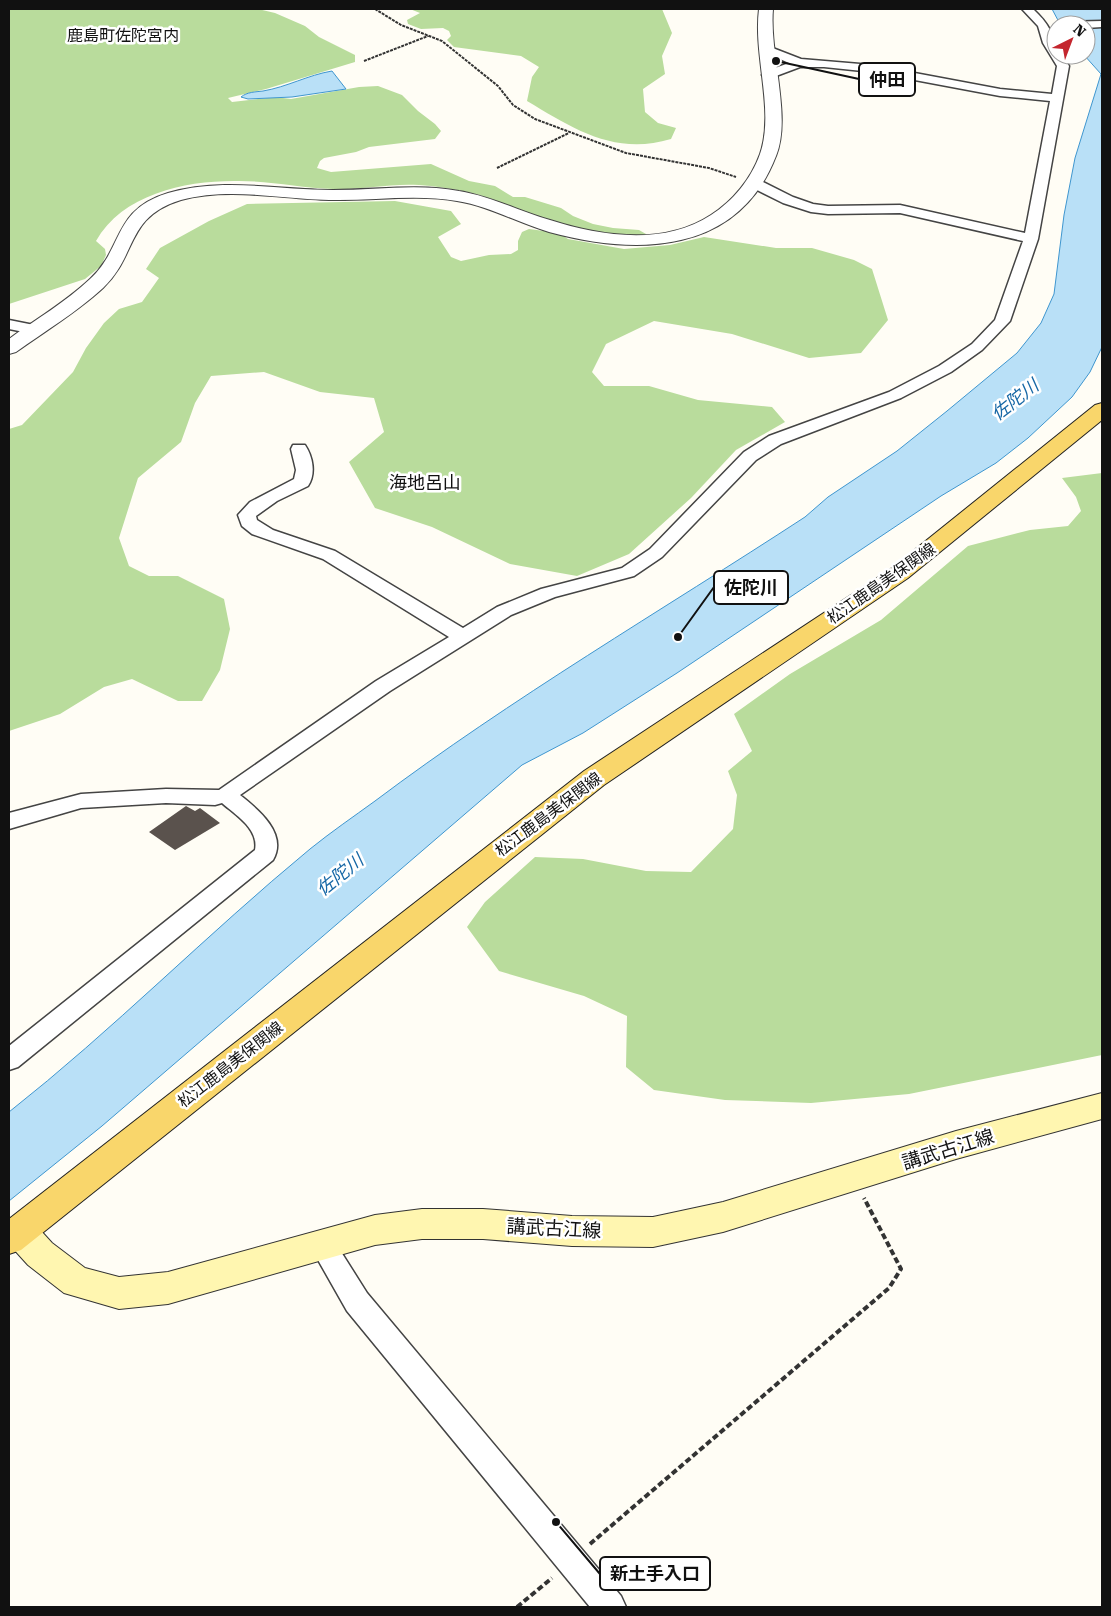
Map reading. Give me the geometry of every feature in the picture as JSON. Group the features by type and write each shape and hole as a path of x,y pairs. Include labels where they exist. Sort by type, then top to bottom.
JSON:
{"main road":[{"name":"松江鹿島美保関線","path":"14,1235 594,778 900,573 1030,470 1102,409"},
{"name":"講武古江線","path":"14,1235 76,1282 119,1293 168,1288 375,1230 422,1224 484,1224 572,1231 653,1232 723,1217 956,1145 1102,1106"}],"street":[{"path":"9,348 91,289 108,272 127,231 139,214 154,205 193,192 209,189 331,195 428,192 491,204 553,227 588,236 625,241 657,240 691,234 717,223 734,209 754,183 769,154 773,127 766,49 766,9"},
{"path":"1027,9 1043,25 1046,34"},
{"path":"766,49 800,63 850,64 896,71 995,92 1057,98"},
{"path":"768,75 800,63"},
{"path":"9,821 80,801 166,796 215,798 226,795 382,686 504,611 548,593 628,572 656,553 750,456 775,440 895,394 945,369 977,347 1002,321 1031,239 1062,65"},
{"path":"754,183 788,200 811,208 828,210 900,209 1031,239"},
{"path":"9,325 34,329"},
{"path":"299,449 305,470 302,482 256,506 247,515 248,522 267,534 329,555 462,636"},
{"path":"9,1060 265,854 268,846 264,832 249,814 226,795"},
{"path":"322,1244 357,1302 610,1607"}],"path":[{"path":"375,9 401,26 442,41 486,76 519,110 546,124 626,153 719,170 754,183"},
{"path":"364,61 429,35"},
{"path":"497,168 570,133"},
{"path":"517,1607 889,1288 901,1269 853,1178"}],"green space":[{"path":"9,9 258,9 275,13 305,26 319,37 355,55 355,62 266,89 228,98 232,102 275,97 291,99 359,87 378,86 402,95 441,131 435,139 369,147 356,152 324,158 320,161 317,168 331,172 431,164 469,181 495,186 513,197 525,197 561,208 573,216 593,224 639,230 646,234 638,236 625,235 569,227 537,218 476,194 431,186 398,185 333,189 251,181 199,183 158,193 123,211 108,225 96,241 105,249 106,255 101,266 85,279 9,304"},
{"path":"410,9 662,9 672,33 662,56 665,74 643,89 645,112 658,123 676,128 671,139 631,144 613,142 578,130 527,101 532,77 539,67 521,56 454,47 447,40 451,36 449,31 443,28 421,29 408,24 407,20 420,13"},
{"path":"395,201 451,211 461,224 438,237 451,257 461,261 489,255 511,254 518,250 518,241 522,232 529,229 559,233 568,239 624,249 670,245 704,237 776,248 812,248 854,260 872,269 888,320 861,353 809,358 732,334 654,321 606,344 592,372 604,386 649,386 698,400 772,407 785,422 736,450 691,498 629,554 577,576 510,564 432,527 375,508 349,462 384,432 374,398 320,392 264,372 211,376 195,403 181,442 138,478 119,538 129,566 149,576 178,576 224,599 230,629 220,670 202,701 178,701 132,679 104,687 60,714 9,731 9,429 22,425 73,372 86,348 104,323 119,309 142,302 159,278 146,269 160,248 209,221 247,204"},
{"path":"1102,473 1102,1055 909,1094 811,1103 725,1100 654,1090 626,1067 627,1016 584,996 499,971 467,927 485,902 535,857 583,859 646,871 691,872 733,829 737,795 728,771 752,751 734,714 790,674 881,620 968,546 1030,530 1068,526 1081,511 1076,497 1062,478"}],"water":[{"path":"1052,9 1102,9 1102,23 1096,23 1096,15 1055,15"},
{"path":"1096,26 1102,26 1102,347 1090,372 1072,397 1028,438 996,463 941,496 677,673 583,733 522,765 102,1126 9,1201 9,1112 48,1081 234,914 310,849 480,726 805,517 828,497 897,451 1017,353 1041,323 1054,294 1064,215 1075,158 1101,74 1093,65 1096,65"},
{"path":"332,71 346,89 292,97 248,99 241,97 248,93 281,87 314,75"}],"building":[{"path":"186,806 195,811 200,808 220,823 175,850 149,832"}],"place":[{"name":"仲田","path":"776,61"},
{"name":"佐陀川","path":"678,637"},
{"name":"新土手入口","path":"556,1522"}],"district":[{"name":"鹿島町佐陀宮内","path":"123,35"},
{"name":"海地呂山","path":"425,483"}]}
